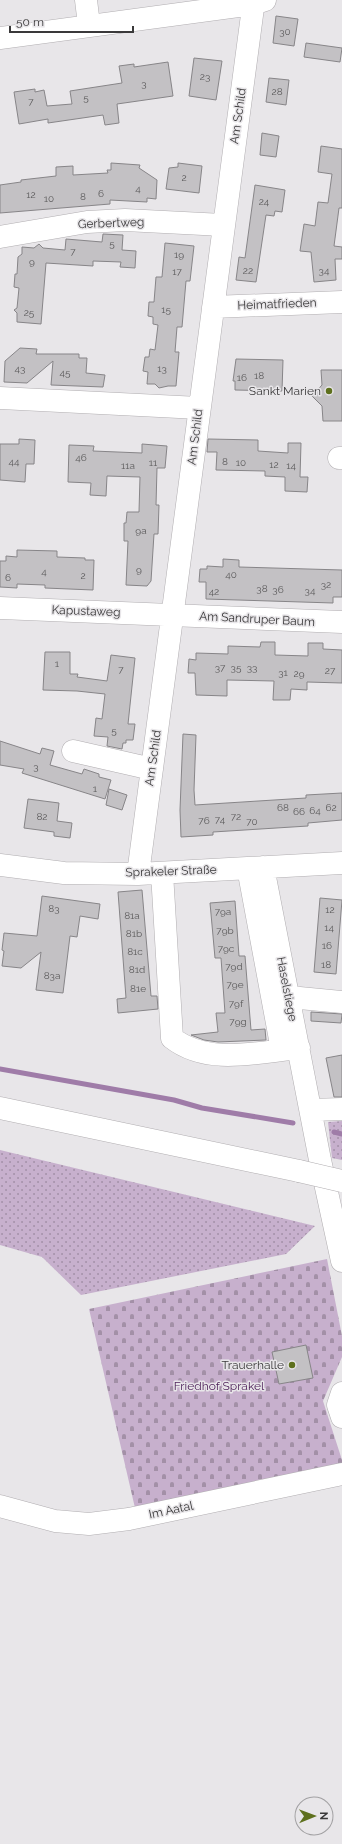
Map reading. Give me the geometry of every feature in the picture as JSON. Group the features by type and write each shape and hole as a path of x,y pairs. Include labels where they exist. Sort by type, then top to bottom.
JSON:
{"street":[{"path":"86,0 89,25"},
{"path":"0,38 258,1"},
{"name":"Am Schild","path":"138,874 223,225 258,1"},
{"name":"Gerbertweg","path":"0,237 87,222 125,220 223,225"},
{"name":"Heimatfrieden","path":"213,307 342,302"},
{"path":"0,398 199,408"},
{"name":"Kapustaweg","path":"0,608 173,615"},
{"name":"Am Sandruper Baum","path":"173,615 342,622"},
{"path":"73,751 152,769"},
{"name":"Sprakeler Straße","path":"0,864 64,873 138,874 342,863"},
{"path":"162,872 172,1038 184,1047 220,1056 290,1049 256,868"},
{"name":"Haselstiege","path":"256,868 289,997 290,1049 311,1110 342,1261"},
{"path":"289,997 342,1002"},
{"path":"0,1108 342,1181"},
{"path":"311,1110 342,1109"},
{"path":"342,1393 338,1405 342,1417"},
{"name":"Im Aatal","path":"0,1506 55,1521 89,1524 129,1519 342,1474"}],"green space":[{"path":"342,1121 342,1160 332,1158 328,1122"},
{"path":"0,1150 315,1226 286,1254 81,1295 42,1257 0,1245"},
{"name":"Friedhof Sprakel","path":"327,1259 342,1336 342,1357 323,1401 342,1464 135,1508 89,1309"}],"building":[{"path":"276,16 298,19 294,46 273,43"},
{"path":"306,43 342,48 340,62 304,57"},
{"path":"194,58 222,61 216,100 189,96"},
{"path":"168,62 173,96 117,104 119,123 105,125 103,115 48,123 48,119 19,124 14,92 35,89 35,92 44,90 47,106 72,104 70,91 122,83 119,66 134,64 134,67"},
{"path":"269,78 289,80 286,105 266,102"},
{"path":"262,133 279,136 276,157 260,155"},
{"path":"321,146 342,149 342,208 339,208 334,246 342,247 342,259 335,259 336,280 314,282 311,252 300,251 304,224 315,226 318,202 328,203 332,174 318,172"},
{"path":"111,163 140,165 139,168 157,180 156,199 147,198 147,202 110,200 110,204 0,213 0,185 21,182 21,180 56,176 56,167 73,166 73,175 108,173 107,170 111,170"},
{"path":"178,163 202,166 199,193 166,189 169,168 178,167"},
{"path":"255,185 285,190 282,212 275,211 274,216 266,215 256,282 236,280 239,257 245,258"},
{"path":"103,234 123,235 122,250 136,251 135,268 120,267 121,262 93,261 93,266 46,263 41,324 17,322 17,313 14,310 17,308 19,288 14,287 15,274 17,274 18,257 22,254 22,247 34,248 39,244 43,248 65,250 66,239 102,242"},
{"path":"165,243 194,246 190,281 186,281 182,327 177,327 175,352 179,352 176,386 159,388 155,384 147,384 148,372 143,371 145,357 149,357 150,349 155,350 158,325 153,324 153,317 148,316 149,302 154,302 156,277 162,277"},
{"path":"20,348 37,349 36,354 79,354 79,358 87,358 86,373 105,375 103,387 51,385 53,361 27,383 4,382 5,361"},
{"path":"236,359 283,360 282,391 235,390 235,381 233,381"},
{"name":"Sankt Marien","path":"321,370 342,370 342,421 323,421 322,406 312,396 322,385"},
{"path":"19,439 35,440 34,464 26,464 25,482 0,480 0,444 19,444"},
{"path":"208,439 258,440 258,451 288,453 288,443 301,443 300,477 308,477 307,492 285,491 285,477 265,476 265,471 216,470 217,452 207,452"},
{"path":"142,444 167,446 165,468 157,468 156,505 159,505 158,534 154,534 151,581 147,586 126,585 128,541 124,541 124,523 126,523 127,512 139,512 140,477 107,476 106,496 90,495 91,483 68,482 69,445 94,446 93,451 142,453"},
{"path":"17,550 57,551 57,557 85,558 85,560 94,560 93,590 45,588 45,585 17,584 17,588 0,587 0,561 6,561 6,556 17,557"},
{"path":"223,559 239,560 239,567 342,570 342,597 333,597 333,603 206,599 206,582 199,582 200,569 207,569 207,566 223,567"},
{"path":"261,642 275,642 275,655 308,656 308,643 323,643 323,649 342,650 342,683 307,682 307,690 291,689 290,700 273,700 274,681 227,680 227,696 196,695 195,673 188,673 189,659 196,660 196,653 228,654 228,646 260,647"},
{"path":"45,652 70,652 70,674 78,674 77,677 107,681 111,655 135,658 128,724 135,724 133,740 126,740 126,743 123,743 122,749 107,746 108,737 94,736 96,718 102,719 105,694 43,690"},
{"path":"183,734 196,735 194,790 195,805 306,798 306,795 342,793 342,820 308,823 308,826 213,832 213,835 181,837 180,810"},
{"path":"0,741 40,754 42,748 54,751 50,765 82,774 84,769 99,774 99,777 111,780 105,799 22,773 24,769 0,765"},
{"path":"109,789 127,795 122,810 106,805"},
{"path":"28,799 59,803 57,821 72,823 70,838 54,836 54,832 24,828"},
{"path":"142,890 151,996 157,996 158,1009 118,1013 117,999 126,998 118,892"},
{"path":"42,896 100,904 98,919 80,916 77,937 70,936 63,993 36,990 41,952 21,968 2,966 4,933 37,936"},
{"path":"320,898 342,900 336,974 314,972"},
{"path":"235,901 239,956 245,956 251,1030 265,1029 266,1040 218,1042 204,1040 191,1035 218,1032 216,1013 225,1013 221,958 215,958 210,903"},
{"path":"311,1012 342,1014 341,1023 311,1021"},
{"path":"342,1055 342,1097 334,1097 326,1058"},
{"name":"Trauerhalle","path":"306,1345 313,1378 279,1384 272,1352"}],"waterway":[{"path":"0,1069 174,1100 202,1108 293,1123"},
{"path":"334,1132 342,1134"}],"place":[{"name":"Sankt Marien","path":"329,391"},
{"name":"Trauerhalle","path":"292,1365"}]}
